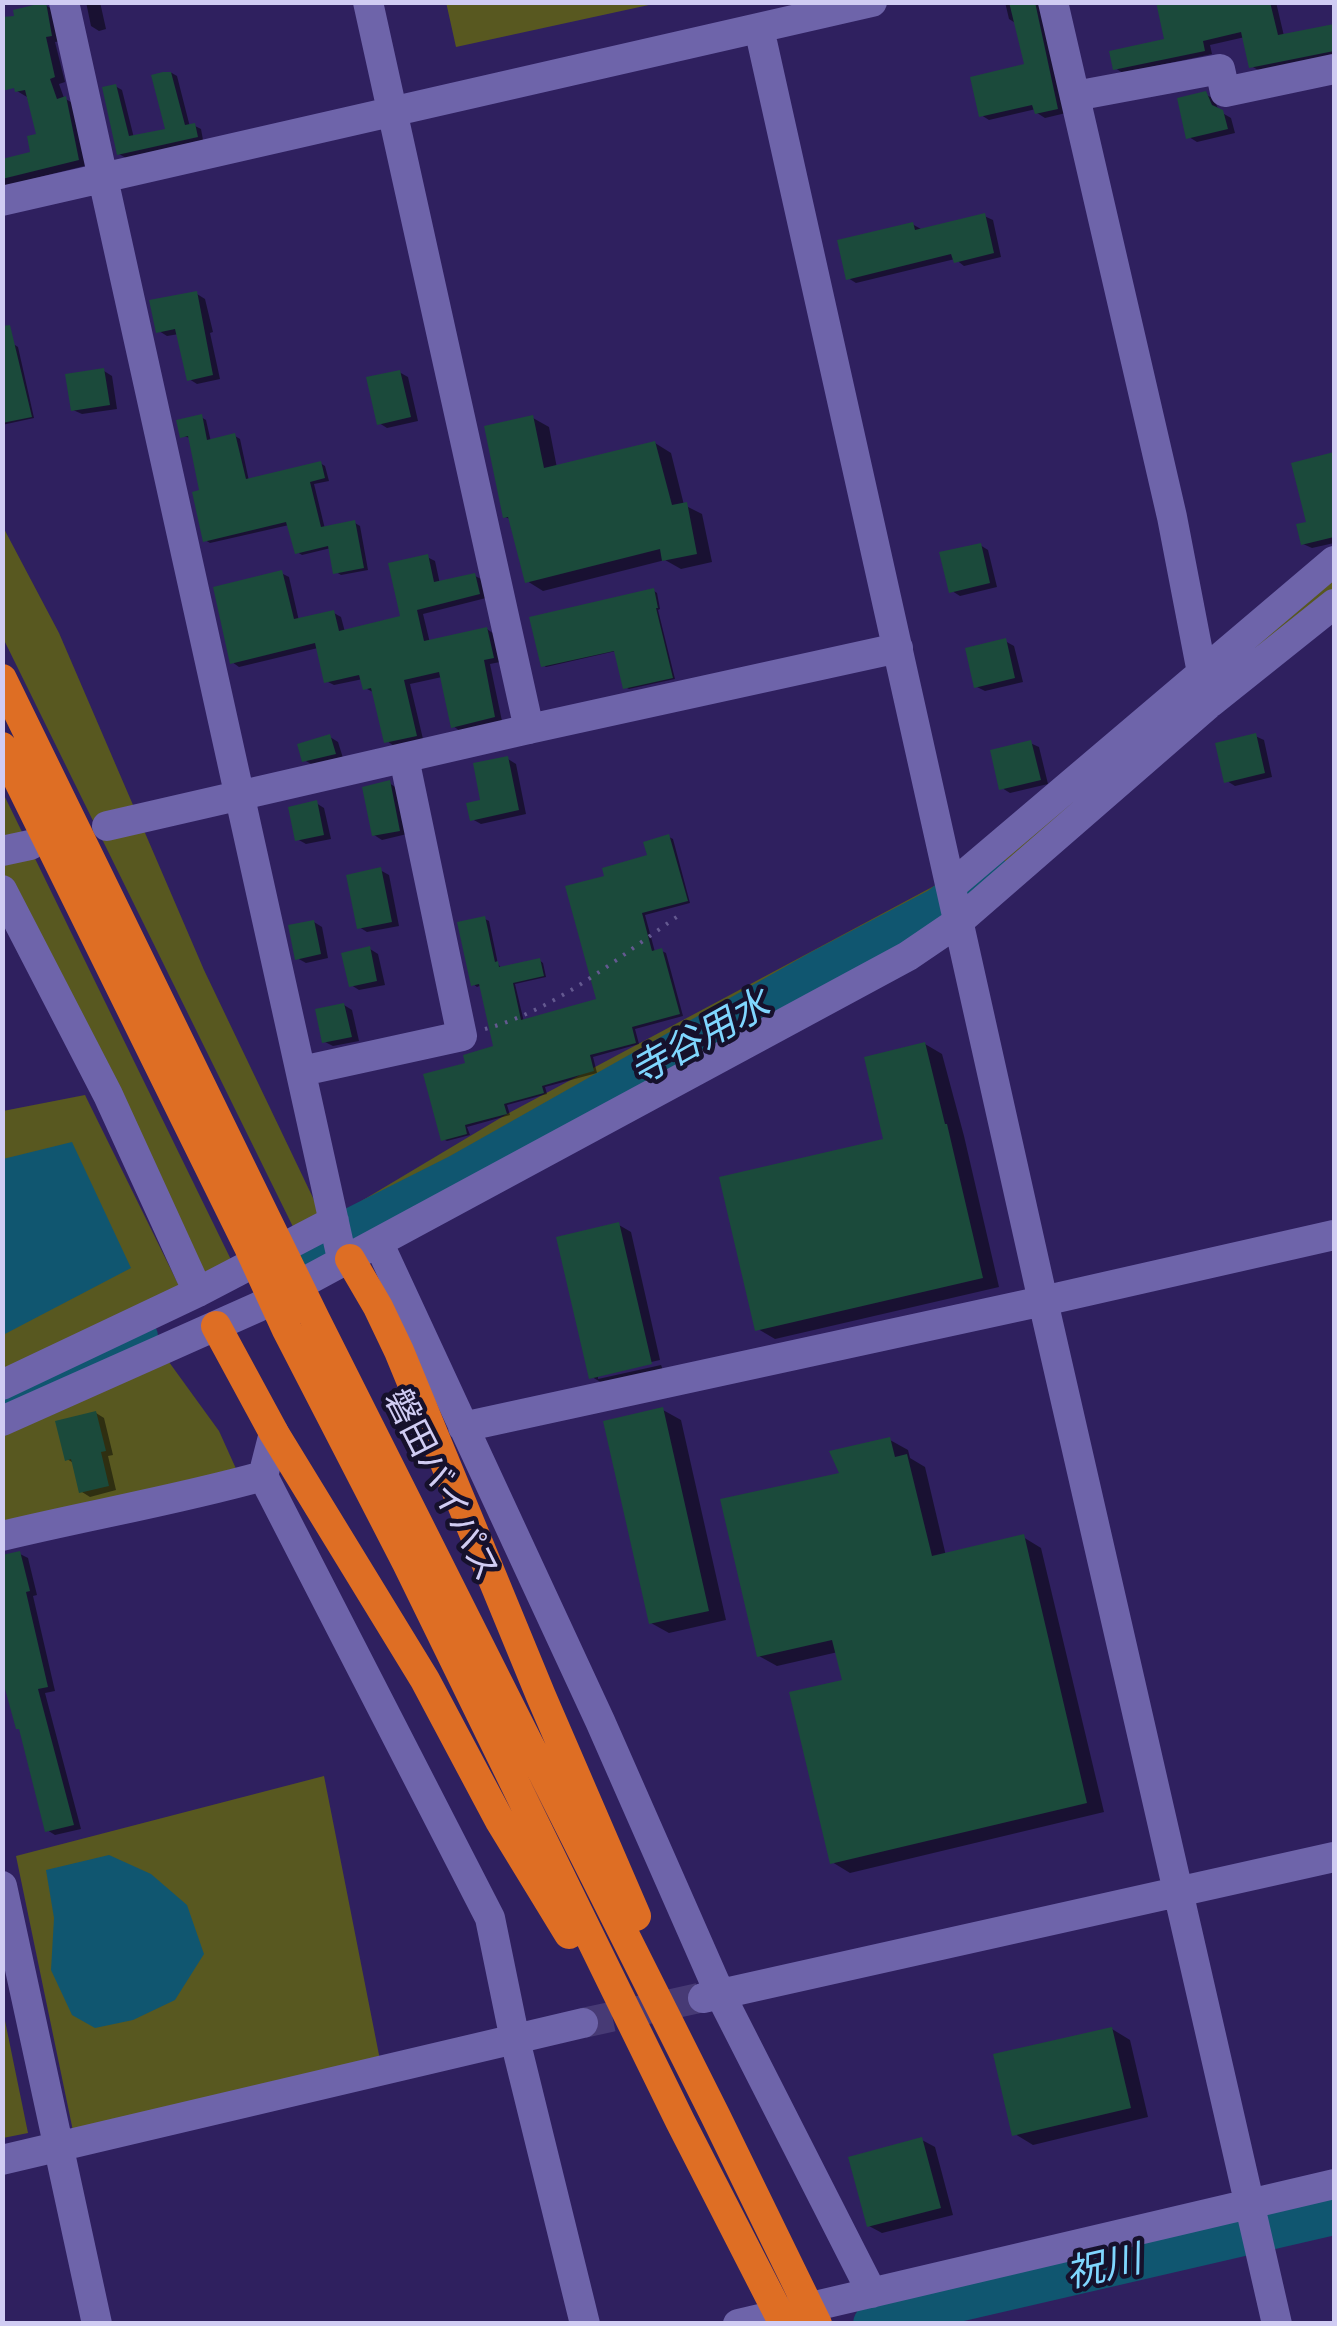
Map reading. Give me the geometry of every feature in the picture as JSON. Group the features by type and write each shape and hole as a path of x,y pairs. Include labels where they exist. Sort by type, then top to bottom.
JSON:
{"highway":[{"name":"磐田バイパス","path":"2,679 407,1563 680,2121 775,2273 817,2324"},
{"name":"磐田バイパス","path":"2,747 261,1238"},
{"path":"340,1244 399,1350 541,1696 662,1976 715,2116"},
{"name":"磐田バイパス","path":"301,1325 715,2116 775,2273 784,2324"},
{"path":"216,1326 274,1433 425,1680 500,1821 680,2121"}],"street":[{"path":"64,2 340,1244"},
{"path":"368,2 528,729"},
{"path":"2,201 872,2"},
{"path":"1054,2 1172,517 1206,688"},
{"path":"759,28 1043,1301 1277,2324"},
{"path":"1075,96 1220,68 1225,92 1334,69"},
{"path":"2,1385 198,1292 340,1244 379,1244 908,956 954,901 1206,688 1334,561"},
{"path":"1206,688 1334,604"},
{"path":"107,826 898,648"},
{"path":"302,1071 462,1036 404,758"},
{"path":"2,890 108,1094 198,1292"},
{"path":"463,1427 1334,1235"},
{"path":"2,1422 258,1307 340,1244"},
{"path":"379,1244 600,1721 710,1996 872,2293"},
{"path":"274,1433 263,1476 490,1918 585,2324"},
{"path":"2,1536 263,1476"},
{"path":"710,1996 1334,1856"},
{"path":"2,1886 97,2324"},
{"path":"2,2160 583,2023"},
{"path":"738,2324 1334,2184"}],"path":[{"path":"462,1036 509,1023 562,996 681,914"}],"shaded area":[{"path":"446,2 658,2 658,3 456,47"},
{"path":"2,525 59,633 204,970 326,1225 299,1239 3,638"},
{"path":"1334,561 1334,604 958,922 379,1244 353,1206 507,1114 949,878"},
{"path":"2,791 237,1272 198,1292 3,912"},
{"path":"85,1095 185,1298 3,1377 3,1111"},
{"path":"161,1351 219,1431 242,1482 3,1536 2,1427"},
{"path":"324,1776 380,2060 73,2131 16,1856"},
{"path":"3,2011 28,2133 2,2138"}],"water":[{"path":"72,1142 131,1268 3,1335 3,1159"},
{"path":"109,1855 151,1874 187,1905 204,1954 175,2000 133,2020 95,2028 72,2015 51,1970 54,1918 46,1870"}],"building":[{"path":"46,2 52,36 46,37 55,77 50,79 57,99 66,96 79,160 2,179 2,159 30,152 27,136 36,134 25,90 2,91 2,17 14,16 13,10"},
{"path":"1009,2 1035,2 1058,109 1035,114 1032,105 979,117 970,77 1024,64"},
{"path":"1156,2 1270,2 1278,35 1334,24 1334,51 1249,68 1241,32 1203,41 1205,51 1113,70 1109,51 1164,39"},
{"path":"171,72 185,125 195,123 198,137 117,155 102,87 116,84 129,136 165,129 151,75"},
{"path":"1206,91 1212,105 1223,110 1228,129 1186,139 1177,98"},
{"path":"985,213 994,253 954,263 951,254 846,280 837,240 913,222 915,230"},
{"path":"197,291 213,375 187,381 175,329 156,333 149,300"},
{"path":"10,325 32,417 2,423 2,326"},
{"path":"104,368 110,405 71,411 65,374"},
{"path":"400,370 411,417 377,425 366,377"},
{"path":"202,414 207,440 235,433 246,479 321,461 325,478 310,482 321,527 355,520 364,568 333,574 328,546 295,554 286,522 203,542 192,492 199,490 188,436 180,438 176,420"},
{"path":"533,415 544,468 655,441 672,505 687,502 697,554 662,561 660,549 525,583 508,517 503,518 484,426"},
{"path":"1334,452 1334,537 1301,545 1296,524 1306,522 1291,463"},
{"path":"981,543 990,583 949,593 939,552"},
{"path":"428,554 434,582 475,573 480,594 417,610 424,641 487,627 494,658 484,660 495,717 451,728 439,672 404,680 417,736 384,743 371,688 363,690 359,675 324,683 315,643 230,664 213,587 282,570 294,619 334,610 339,631 400,616 388,563"},
{"path":"654,588 673,678 623,689 614,651 541,667 529,617"},
{"path":"1006,638 1015,678 974,688 965,648"},
{"path":"1256,733 1265,773 1224,783 1215,743"},
{"path":"330,734 336,754 302,762 297,744"},
{"path":"1031,740 1041,780 999,790 990,750"},
{"path":"508,756 519,810 470,821 466,803 480,800 473,763"},
{"path":"390,780 400,831 372,836 362,787"},
{"path":"317,800 324,835 295,841 288,807"},
{"path":"669,834 688,901 642,913 652,951 662,948 680,1014 632,1027 636,1043 590,1055 594,1071 542,1086 544,1093 504,1104 507,1114 465,1125 467,1134 441,1141 423,1074 465,1063 463,1055 493,1046 479,984 471,986 457,922 485,916 499,967 540,958 544,976 513,983 521,1020 596,999 565,886 604,876 602,868 647,855 643,842"},
{"path":"381,867 392,922 357,929 346,875"},
{"path":"314,920 321,954 295,960 288,925"},
{"path":"370,946 377,981 349,987 341,953"},
{"path":"344,1003 352,1037 322,1043 315,1009"},
{"path":"925,1042 983,1278 755,1331 719,1177 883,1139 864,1057"},
{"path":"619,1222 652,1364 589,1379 556,1237"},
{"path":"663,1407 709,1611 649,1624 603,1421"},
{"path":"96,1411 106,1451 101,1452 109,1486 79,1493 71,1459 65,1461 55,1421"},
{"path":"890,1437 895,1457 907,1454 932,1556 1024,1534 1087,1803 830,1864 789,1692 842,1680 832,1640 757,1657 720,1499 839,1473 829,1451"},
{"path":"20,1551 48,1687 38,1689 74,1825 45,1832 2,1678 2,1555"},
{"path":"1112,2027 1131,2108 1012,2136 993,2054"},
{"path":"922,2137 941,2208 867,2227 848,2157"}],"waterway":[{"name":"寺谷用水","path":"298,1256 459,1175 822,970 940,908 987,872"},
{"name":"寺谷用水","path":"2,1403 137,1337"},
{"name":"祝川","path":"874,2324 914,2311 1334,2214"}],"tunnel":[{"path":"583,2023 699,1998"}]}
